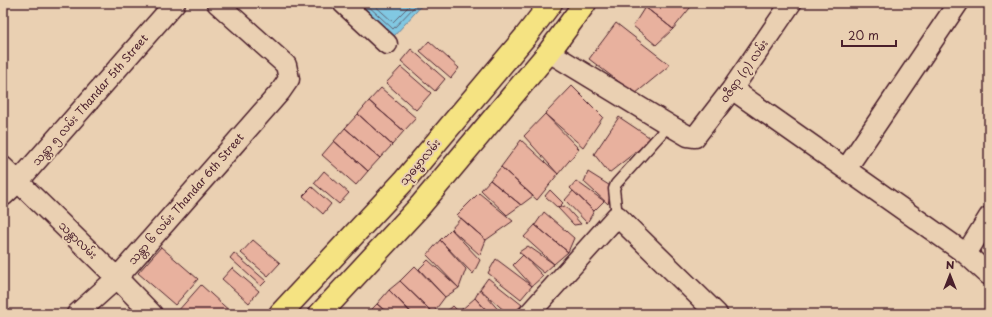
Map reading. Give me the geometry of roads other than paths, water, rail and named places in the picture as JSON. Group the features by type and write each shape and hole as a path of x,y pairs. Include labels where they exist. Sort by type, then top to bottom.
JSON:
{"main road":[{"name":"သုဓမ္မာလမ်း","path":"280,314 403,182 525,37 550,3"},
{"path":"320,314 420,206 549,52 585,3"}],"street":[{"name":"သန္တာ ၅ လမ်း Thandar 5th Street","path":"3,196 18,182 175,3"},
{"name":"သန္တာ ၆ လမ်း Thandar 6th Street","path":"77,314 117,278 280,92 289,79 286,65 218,3"},
{"path":"343,3 387,44"},
{"name":"၀ဇီရာ (၇) လမ်း","path":"669,125 688,136 695,137 732,89 791,3"},
{"path":"846,169 958,3"},
{"path":"549,52 669,125"},
{"path":"732,89 966,254 989,275"},
{"name":"သန္တာလမ်း","path":"3,167 152,314"},
{"path":"529,314 617,216 716,314"},
{"path":"966,254 989,217"}],"lane":[{"path":"617,216 614,189 616,184 669,125"}],"water":[{"path":"359,3 424,3 394,36"}]}
